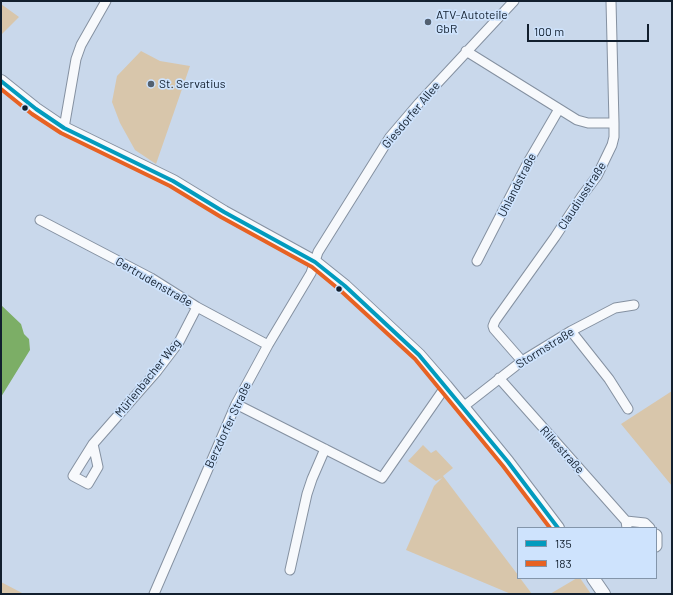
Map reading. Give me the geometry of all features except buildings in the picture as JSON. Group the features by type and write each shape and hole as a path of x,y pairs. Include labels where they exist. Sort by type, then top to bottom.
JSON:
{"street":[{"path":"64,128 76,59 80,45 106,1"},
{"name":"Giesdorfer Allee","path":"315,262 318,252 390,137 466,51 514,1"},
{"name":"Claudiusstraße","path":"522,361 494,329 495,321 597,176 614,137 610,1"},
{"path":"466,51 578,120 588,123 614,123"},
{"path":"1,81 36,109 64,128 173,181 315,262 345,286 409,345 446,386 557,527"},
{"name":"Uhlandstraße","path":"477,261 527,164 559,109"},
{"name":"Gertrudenstraße","path":"40,220 151,278 197,307 268,345"},
{"name":"Berzdorfer Straße","path":"154,594 236,404 268,345 311,273 315,262"},
{"name":"Stormstraße","path":"464,407 522,361 571,331 615,308 634,306"},
{"name":"Mürlenbacher Weg","path":"93,444 179,342 197,307"},
{"path":"571,331 609,378 628,409"},
{"name":"Rilkestraße","path":"499,378 626,525 645,523 649,527"},
{"path":"236,404 382,478 446,386"},
{"path":"290,570 307,494 324,449"},
{"path":"594,579 604,594"}],"shaded area":[{"path":"1,4 19,17 1,35"},
{"path":"141,51 160,61 190,66 156,164 135,150 120,123 112,102 117,76"},
{"path":"1,305 21,324 24,334 29,339 30,350 1,397"},
{"path":"672,391 672,486 621,424"},
{"path":"423,445 431,453 436,450 453,468 443,476 517,574 517,579 521,579 532,594 511,594 406,550 434,486 442,478 436,481 408,461"},
{"path":"575,579 581,579 591,594 550,594"},
{"path":"1,582 24,594 1,594"}],"transit line":[{"name":"135","path":"1,81 36,109 64,128 173,181 224,212 315,262 345,286 419,355 508,462 557,527"},
{"name":"183","path":"1,89 32,114 61,133 170,186 221,217 312,267 341,291 415,359 503,466 549,527"}],"place":[{"name":"ATV-Autoteile GbR","path":"428,22"},
{"name":"St. Servatius","path":"151,84"}]}
